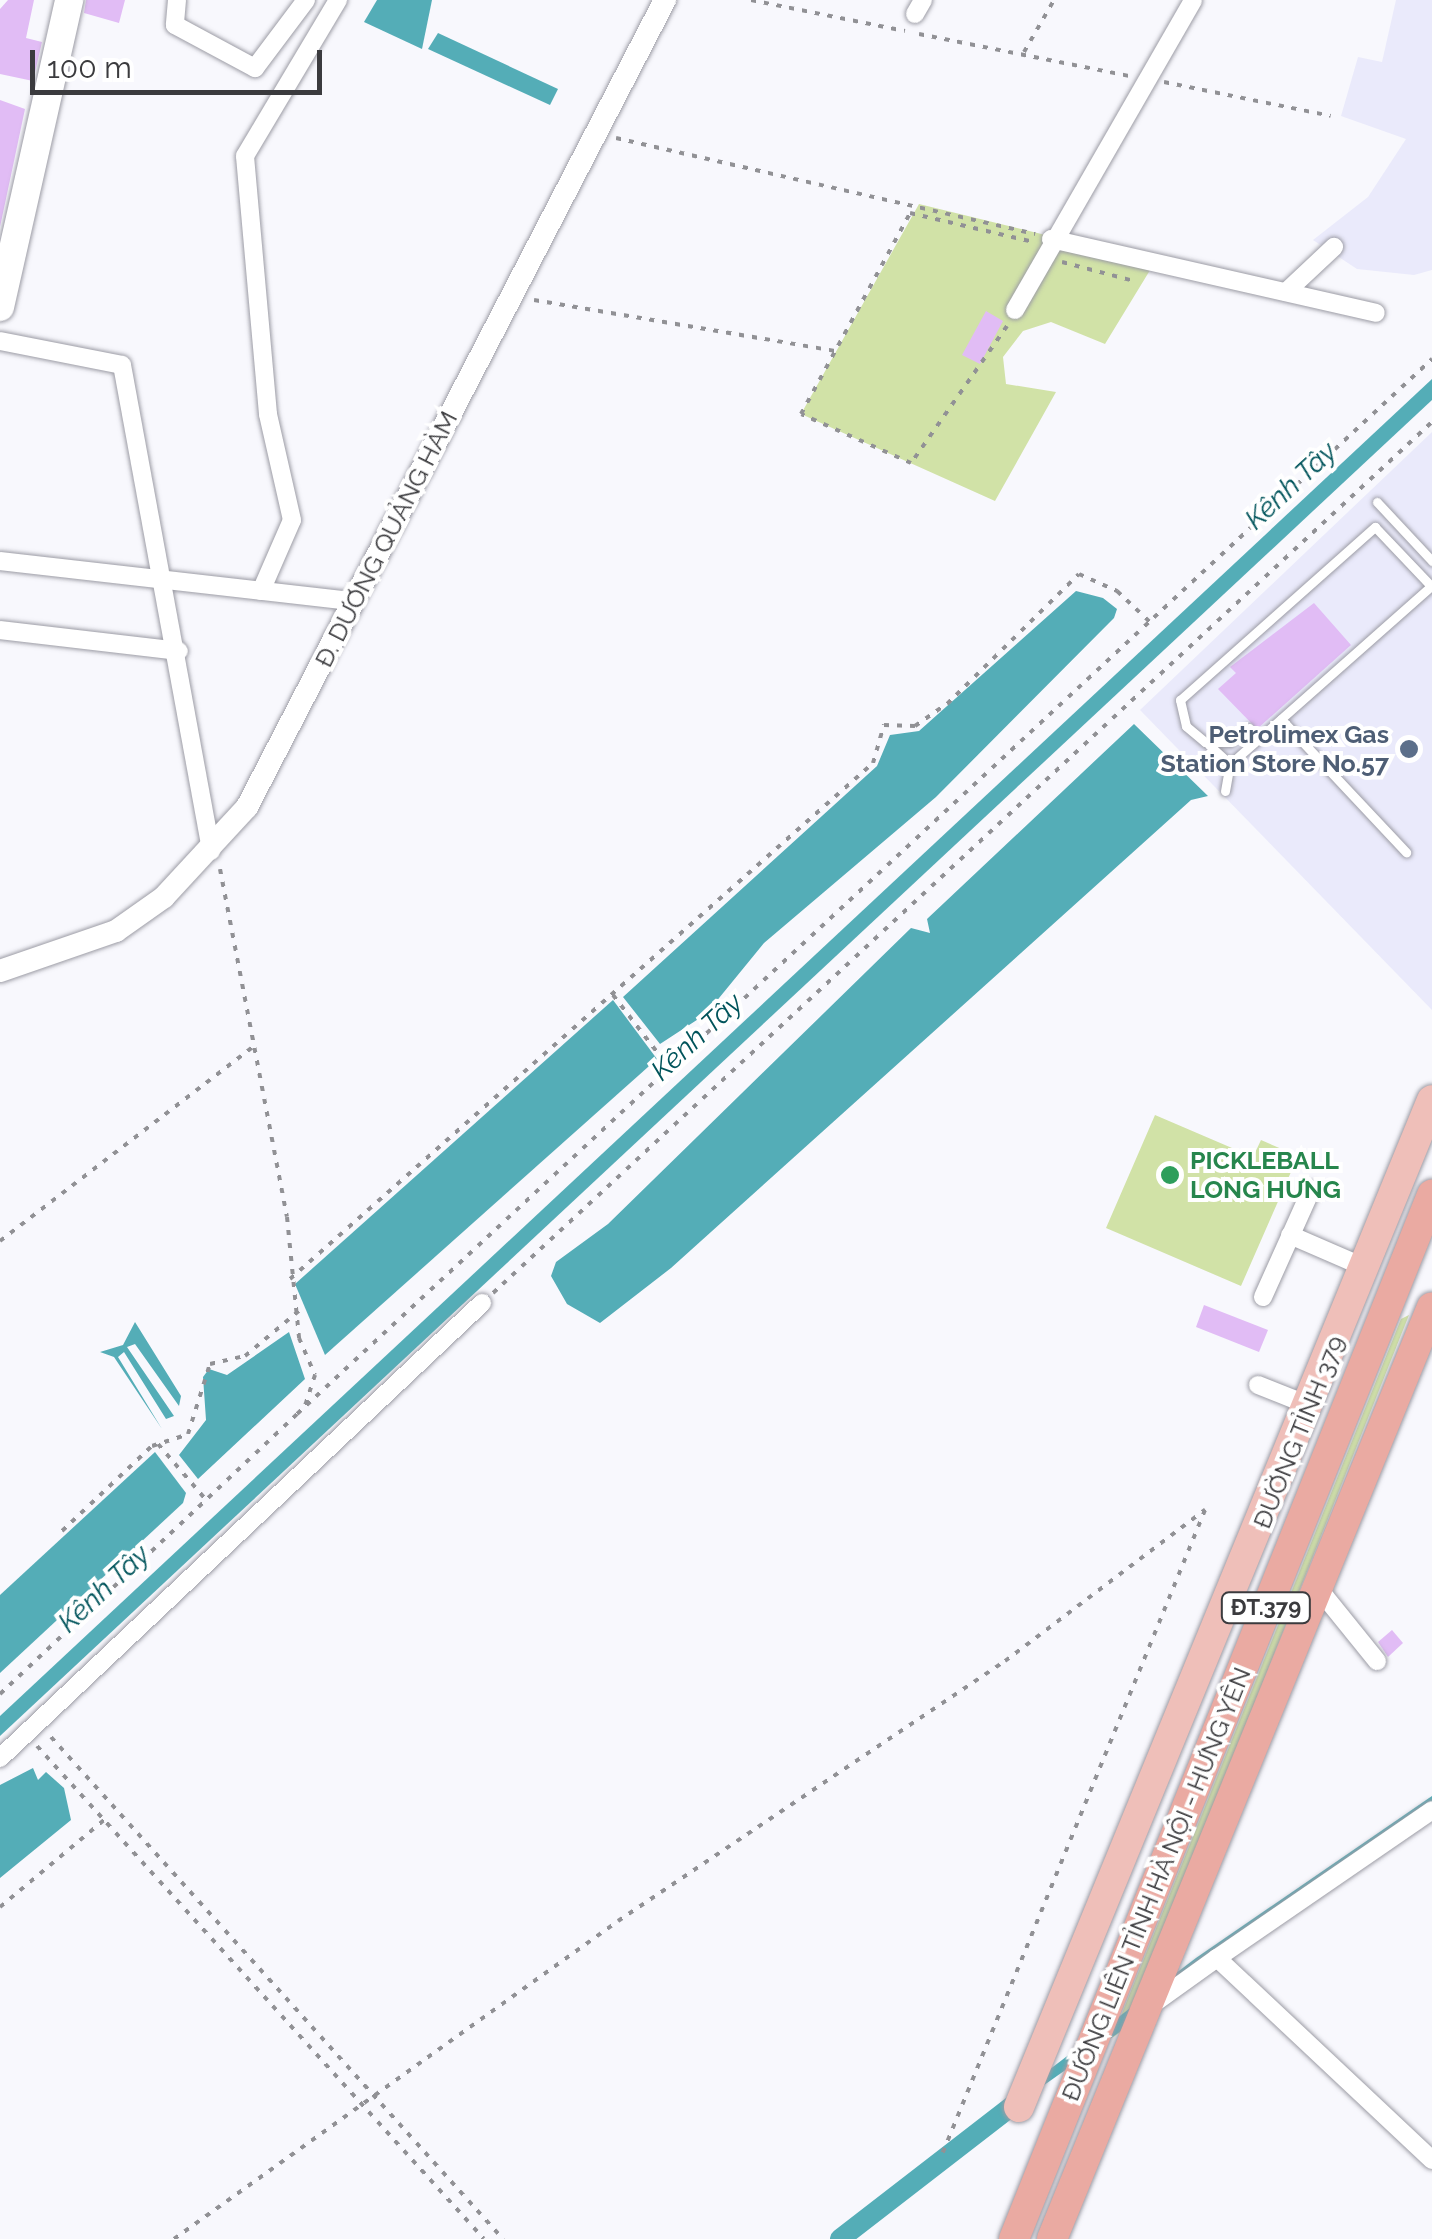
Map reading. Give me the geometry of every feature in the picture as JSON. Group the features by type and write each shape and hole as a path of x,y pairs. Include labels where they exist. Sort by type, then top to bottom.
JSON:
{"highway":[{"name":"ĐƯỜNG LIÊN TỈNH HÀ NỘI - HƯNG YÊN","path":"1014,2239 1432,1195"},
{"path":"1395,1286 1432,1308"},
{"name":"ĐƯỜNG LIÊN TỈNH HÀ NỘI - HƯNG YÊN","path":"1052,2239 1432,1308"}],"main road":[{"path":"0,307 69,0"},
{"name":"ĐƯỜNG TỈNH 379","path":"1019,2107 1311,1406 1432,1100"},
{"path":"1366,1268 1395,1286"},
{"path":"1311,1406 1341,1418"},
{"path":"1163,1763 1199,1777"},
{"path":"1056,2022 1100,2029"}],"street":[{"path":"177,0 175,25 255,68 272,58 306,0"},
{"path":"261,591 292,520 268,414 245,156 338,0"},
{"name":"Đ. DƯƠNG QUẢNG HÀM","path":"0,971 116,932 211,851 269,768 665,0"},
{"path":"1015,310 1193,0"},
{"path":"1286,292 1334,246"},
{"path":"1048,247 1376,313"},
{"path":"0,341 122,365 179,650 211,851"},
{"path":"0,561 353,601"},
{"path":"0,630 179,650"},
{"path":"1263,1297 1311,1190"},
{"path":"1290,1236 1366,1268"},
{"path":"0,1758 482,1302"},
{"path":"1258,1385 1311,1406"},
{"path":"1318,1588 1377,1661"},
{"path":"1141,2021 1217,1958 1432,1810"},
{"path":"1217,1958 1432,2160"}],"lane":[{"path":"1376,502 1432,561"},
{"path":"1225,791 1230,764 1431,586 1376,527 1180,700 1186,726 1230,764"},
{"path":"1280,719 1406,852"},
{"path":"1205,742 1230,742 1250,728"}],"path":[{"path":"751,0 1331,116"},
{"path":"1022,54 1054,0"},
{"path":"596,134 1048,247 1134,282"},
{"path":"1015,310 911,463 801,414 910,214 1048,247"},
{"path":"512,295 835,350"},
{"path":"0,1694 297,1414 1152,624 1432,358"},
{"path":"482,1302 1432,422"},
{"path":"290,1279 874,763 884,725 915,726 948,704 1079,574 1117,591 1152,624"},
{"path":"211,851 226,882 290,1279 315,1375 297,1414"},
{"path":"612,994 671,1070"},
{"path":"0,1241 255,1044"},
{"path":"62,1531 158,1444 198,1422 198,1380 210,1364 245,1356 300,1310"},
{"path":"158,1444 208,1501"},
{"path":"174,2239 362,2104 1005,1661 1205,1510 941,2157"},
{"path":"31,1728 104,1820 484,2239"},
{"path":"31,1728 503,2239"},
{"path":"0,1907 104,1820"}],"shaded area":[{"path":"1396,0 1432,0 1432,270 1414,275 1357,269 1313,240 1368,197 1406,139 1341,116 1358,57 1382,62"},
{"path":"1432,432 1432,1010 1140,710"}],"green space":[{"path":"919,204 1155,262 1105,344 1051,322 1023,331 1003,357 1006,384 1056,392 995,501 801,414"},
{"path":"1155,1115 1253,1157 1261,1140 1298,1156 1241,1286 1106,1228"},
{"path":"1409,1315 1125,2029 1112,2038 1401,1319"}],"water":[{"path":"377,0 432,0 422,49 364,22"},
{"path":"438,33 558,89 550,105 428,49"},
{"path":"1432,379 1432,400 0,1736 0,1716"},
{"path":"1076,591 1103,598 1117,609 1114,618 936,797 764,943 706,1014 660,1044 623,997 877,766 890,735 919,731"},
{"path":"1134,724 1208,796 1191,800 671,1268 600,1323 567,1304 551,1276 556,1262 608,1224 911,928 930,933 927,919"},
{"path":"613,1000 657,1059 325,1355 295,1284"},
{"path":"135,1322 181,1396 179,1406 135,1344 127,1347 174,1416 166,1419 124,1352 118,1357 162,1429 114,1357 100,1352 123,1345"},
{"path":"289,1332 305,1379 198,1479 179,1455 206,1420 203,1377 209,1369 227,1375"},
{"path":"155,1452 186,1493 183,1503 0,1673 0,1595"},
{"path":"33,1768 38,1780 46,1772 64,1788 71,1820 0,1878 0,1785"},
{"path":"1432,1796 1432,1813 997,2118 995,2111 1196,1958"}],"building":[{"path":"8,0 34,0 26,38 42,42 33,81 0,74 0,9"},
{"path":"86,0 125,0 119,23 84,13"},
{"path":"0,100 25,109 0,227"},
{"path":"986,311 1003,321 980,364 962,355"},
{"path":"1314,603 1351,645 1257,729 1218,689 1236,673 1230,667"},
{"path":"1204,1305 1268,1330 1259,1352 1196,1327"},
{"path":"1392,1630 1403,1643 1388,1657 1378,1642"}],"waterway":[{"path":"840,2239 1016,2103"}],"place":[{"name":"Petrolimex Gas Station Store No.57","path":"1409,749"},
{"name":"PICKLEBALL LONG HƯNG","path":"1170,1175"}],"water label":[{"name":"Kênh Tây","path":"1291,486"},
{"name":"Kênh Tây","path":"697,1037"},
{"name":"Kênh Tây","path":"104,1589"}]}
